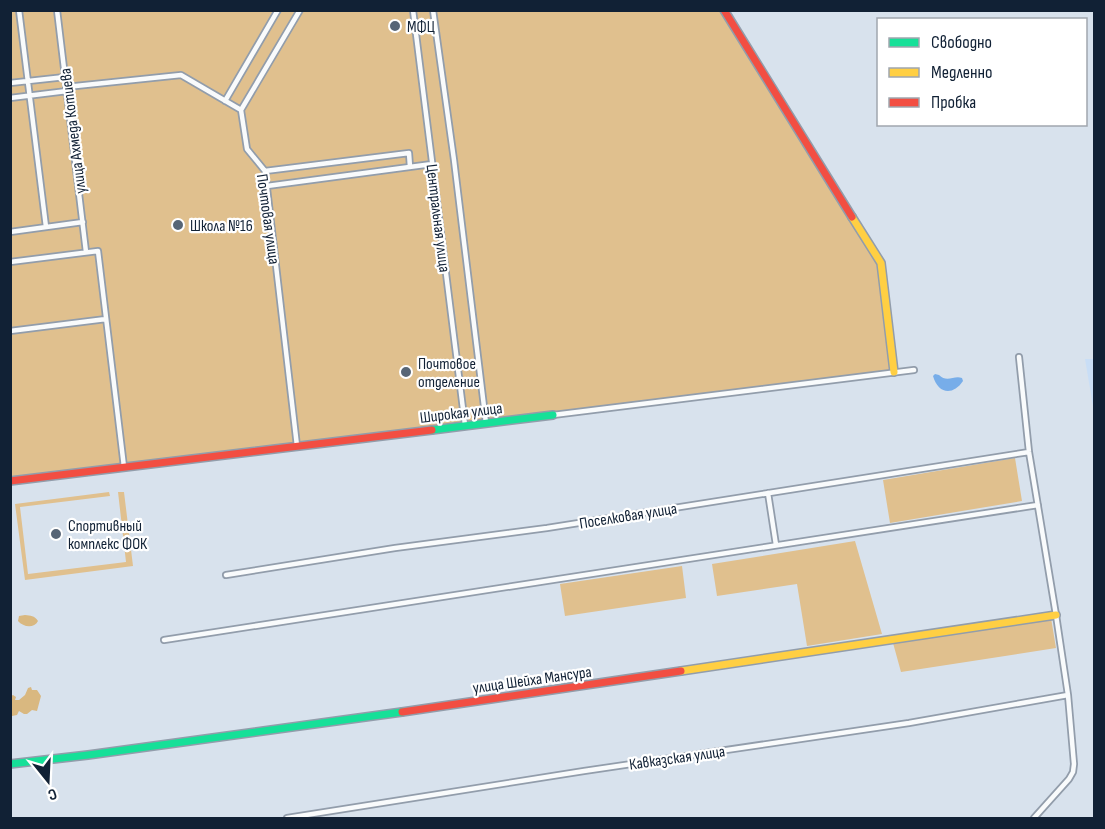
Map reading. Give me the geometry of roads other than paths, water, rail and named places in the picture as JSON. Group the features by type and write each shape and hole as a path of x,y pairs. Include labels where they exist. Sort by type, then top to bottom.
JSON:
{"street":[{"path":"19,10 46,227"},
{"name":"улица Ахмеда Котиева","path":"57,10 86,252"},
{"path":"225,101 278,10"},
{"path":"10,98 181,75 241,110 300,10"},
{"name":"Центральная улица","path":"413,10 465,425"},
{"name":"Центральная улица","path":"433,10 486,423"},
{"path":"724,10 881,263 894,372"},
{"path":"10,83 65,76"},
{"name":"Почтовая улица","path":"241,110 247,149 265,171 297,446"},
{"path":"265,171 409,153 410,167"},
{"path":"267,186 432,165"},
{"path":"10,231 83,222"},
{"path":"10,262 98,251 124,467"},
{"path":"10,331 106,319"},
{"path":"1019,357 1029,452 1068,695 1074,754 1073,772 1069,779 1034,819"},
{"name":"Широкая улица","path":"10,481 914,370"},
{"name":"Поселковая улица","path":"226,575 395,548 558,526 1029,452"},
{"path":"768,493 776,545"},
{"path":"164,640 1038,505"},
{"name":"улица Шейха Мансура","path":"10,764 526,694 1056,615"},
{"name":"Кавказская улица","path":"287,819 596,769 909,723 1068,695"}],"water":[{"path":"935,374 948,379 962,378 963,381 955,389 946,391 935,382 933,376"}],"place":[{"name":"МФЦ","path":"395,26"},
{"name":"Школа №16","path":"178,225"},
{"name":"Почтовое отделение","path":"406,372"},
{"name":"Спортивный комплекс ФОК","path":"56,534"}]}
